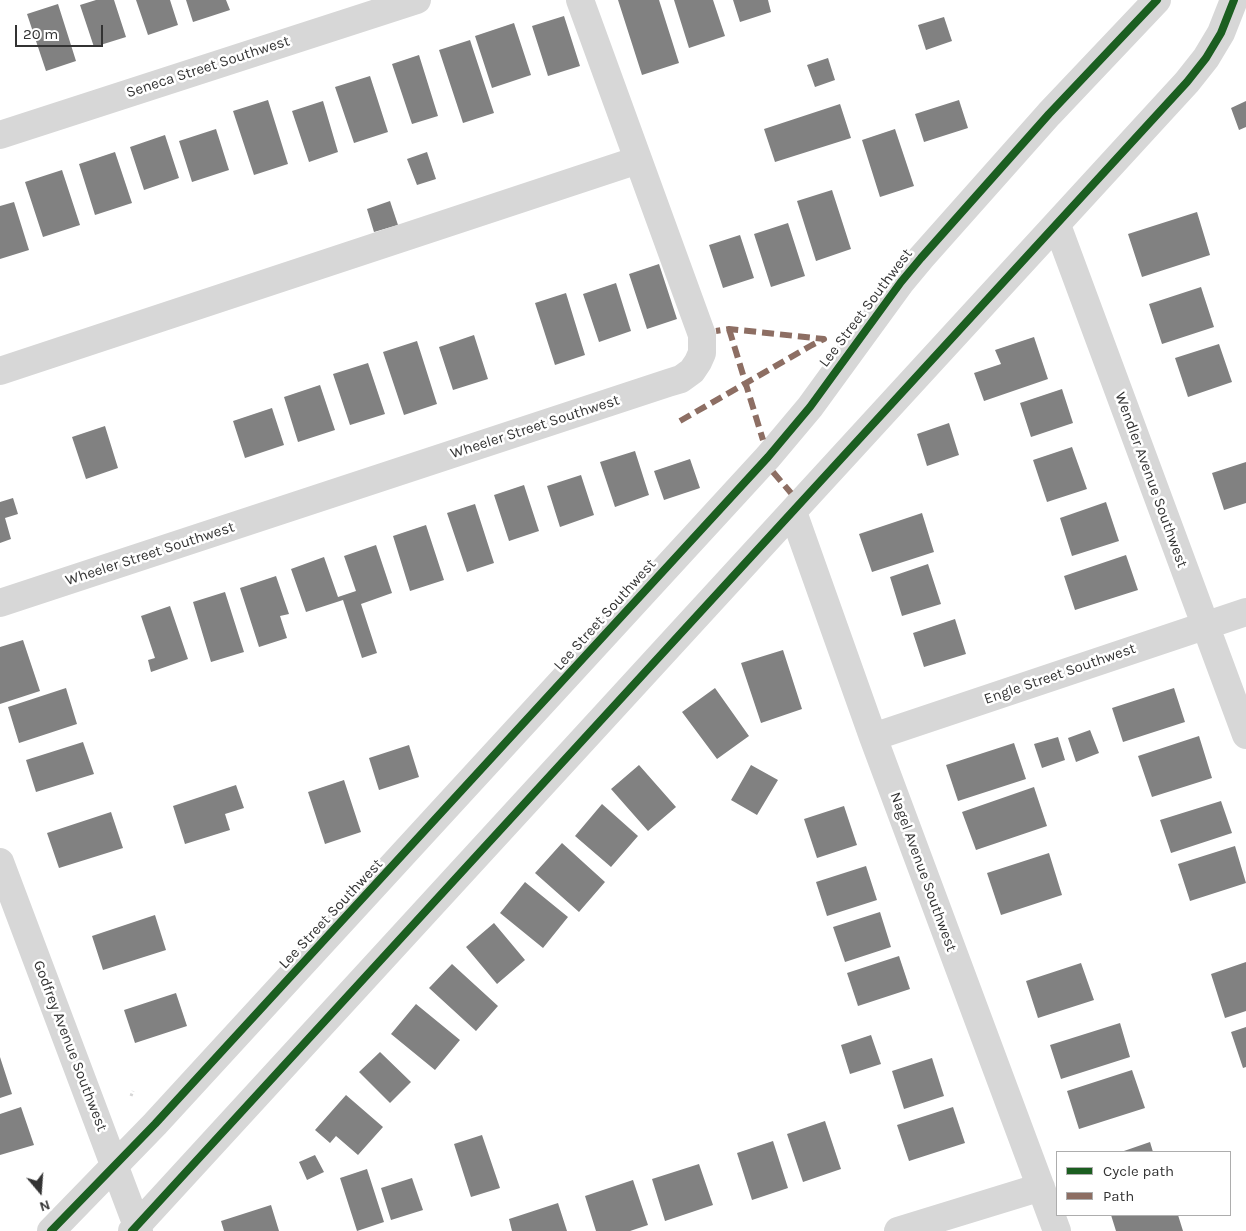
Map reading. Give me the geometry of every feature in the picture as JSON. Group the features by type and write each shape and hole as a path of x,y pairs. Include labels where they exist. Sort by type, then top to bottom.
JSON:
{"street":[{"name":"Seneca Street Southwest","path":"0,135 416,0"},
{"name":"Wheeler Street Southwest","path":"0,603 681,379 692,371 702,354 702,335 580,0"},
{"name":"Lee Street Southwest","path":"51,1231 155,1124 768,457 810,407 920,258 1049,114 1157,0"},
{"path":"136,1229 1187,82 1206,58 1221,33 1234,0"},
{"path":"0,371 638,160"},
{"name":"Wendler Avenue Southwest","path":"1057,225 1246,735"},
{"name":"Nagel Avenue Southwest","path":"793,512 873,737 1057,1231"},
{"name":"Engle Street Southwest","path":"873,737 1246,612"},
{"name":"Godfrey Avenue Southwest","path":"0,862 115,1165 136,1229"},
{"path":"898,1231 1041,1187"}],"path":[{"path":"131,1096 133,1091"}],"building":[{"path":"96,0 114,0 126,37 94,47 80,5"},
{"path":"136,0 170,0 178,25 148,35"},
{"path":"186,0 226,0 230,10 193,22"},
{"path":"618,0 659,0 679,63 642,75"},
{"path":"674,0 713,0 725,36 689,48"},
{"path":"733,0 768,0 771,12 740,22"},
{"path":"58,4 76,61 46,71 27,14"},
{"path":"564,16 580,66 548,76 532,26"},
{"path":"944,17 952,41 926,50 918,25"},
{"path":"514,23 531,75 492,88 475,36"},
{"path":"470,40 494,113 463,123 439,50"},
{"path":"419,55 438,116 412,124 392,64"},
{"path":"828,58 835,80 815,87 807,65"},
{"path":"370,76 388,132 354,143 335,87"},
{"path":"268,100 288,164 254,175 233,111"},
{"path":"959,100 968,128 924,142 915,114"},
{"path":"323,101 338,152 309,162 292,111"},
{"path":"1246,101 1246,127 1239,130 1231,108"},
{"path":"840,104 851,138 775,162 764,129"},
{"path":"216,129 229,170 192,182 179,141"},
{"path":"895,129 914,186 880,197 862,140"},
{"path":"165,135 179,178 144,190 130,147"},
{"path":"115,152 132,203 95,215 79,164"},
{"path":"427,152 436,179 417,185 407,159"},
{"path":"62,170 80,225 43,237 25,182"},
{"path":"832,190 851,249 816,261 797,201"},
{"path":"390,201 398,225 374,232 367,209"},
{"path":"14,202 29,250 0,259 0,206"},
{"path":"1197,212 1210,255 1142,277 1128,234"},
{"path":"788,223 805,276 771,287 754,234"},
{"path":"740,235 754,278 723,288 709,245"},
{"path":"659,264 677,319 647,329 629,274"},
{"path":"616,283 631,331 599,342 583,294"},
{"path":"1201,287 1214,327 1162,344 1149,304"},
{"path":"566,293 585,355 555,365 535,303"},
{"path":"474,335 488,379 453,390 439,347"},
{"path":"1034,337 1048,379 984,401 974,373 1001,364 995,350"},
{"path":"417,341 437,404 404,415 383,352"},
{"path":"1219,344 1232,382 1188,397 1175,358"},
{"path":"368,363 385,414 350,425 333,374"},
{"path":"320,385 335,430 298,442 284,397"},
{"path":"1062,389 1073,423 1031,437 1020,403"},
{"path":"272,408 284,445 245,458 233,421"},
{"path":"949,423 959,455 927,466 917,434"},
{"path":"105,426 118,468 86,479 72,437"},
{"path":"1072,447 1087,489 1047,502 1033,460"},
{"path":"635,451 649,495 615,507 600,462"},
{"path":"690,459 700,488 664,500 654,471"},
{"path":"1246,462 1246,503 1224,510 1212,473"},
{"path":"581,475 594,515 560,527 547,486"},
{"path":"524,485 539,531 509,541 494,495"},
{"path":"13,498 18,514 5,518 11,539 0,543 0,502"},
{"path":"1106,502 1119,541 1072,556 1060,518"},
{"path":"475,504 494,563 467,572 447,513"},
{"path":"922,513 934,552 872,572 859,534"},
{"path":"426,525 444,580 410,591 393,536"},
{"path":"376,545 392,593 361,604 377,653 362,658 343,600 306,612 291,569 324,557 338,597 356,591 344,556"},
{"path":"1126,555 1138,590 1075,610 1064,576"},
{"path":"928,564 941,604 902,616 890,577"},
{"path":"276,576 289,614 280,616 287,638 259,647 240,588"},
{"path":"225,592 244,652 211,662 193,602"},
{"path":"170,606 188,659 151,672 148,660 155,658 141,616"},
{"path":"955,619 966,654 924,667 913,633"},
{"path":"23,640 40,691 0,704 0,647"},
{"path":"783,650 802,709 761,723 741,663"},
{"path":"66,688 77,724 19,743 8,707"},
{"path":"715,688 749,736 717,759 682,712"},
{"path":"1174,688 1185,722 1123,742 1112,708"},
{"path":"1090,730 1099,753 1076,762 1068,738"},
{"path":"1199,736 1212,778 1152,797 1138,756"},
{"path":"1058,737 1065,760 1042,768 1034,744"},
{"path":"83,742 94,774 36,792 26,760"},
{"path":"1014,743 1026,779 958,801 946,765"},
{"path":"409,745 419,777 379,790 369,758"},
{"path":"639,765 676,807 648,831 611,789"},
{"path":"751,765 778,780 757,815 731,800"},
{"path":"344,780 361,832 325,844 308,792"},
{"path":"236,785 244,808 225,814 230,830 185,844 173,806"},
{"path":"1034,787 1047,826 976,850 962,812"},
{"path":"1221,801 1232,833 1171,853 1160,820"},
{"path":"602,804 638,836 611,867 575,836"},
{"path":"844,806 857,845 817,858 804,819"},
{"path":"111,812 123,848 59,868 47,833"},
{"path":"562,843 605,882 579,912 535,873"},
{"path":"1235,846 1246,883 1190,901 1178,864"},
{"path":"1049,853 1062,895 1001,915 987,873"},
{"path":"866,866 877,900 827,916 816,882"},
{"path":"525,882 568,917 543,948 500,913"},
{"path":"880,912 891,947 845,962 833,927"},
{"path":"155,915 166,950 103,970 92,936"},
{"path":"494,923 525,960 497,984 466,947"},
{"path":"899,956 910,989 858,1006 847,973"},
{"path":"1246,962 1246,1011 1225,1018 1211,974"},
{"path":"1081,963 1094,1000 1038,1018 1026,981"},
{"path":"452,964 498,1006 476,1031 429,988"},
{"path":"176,993 187,1026 135,1043 124,1010"},
{"path":"416,1004 460,1040 435,1070 391,1034"},
{"path":"1120,1023 1130,1057 1061,1079 1050,1045"},
{"path":"1246,1027 1246,1067 1243,1068 1231,1032"},
{"path":"871,1035 881,1064 850,1074 841,1045"},
{"path":"380,1052 411,1082 390,1103 359,1072"},
{"path":"0,1057 12,1094 0,1098"},
{"path":"932,1058 944,1096 904,1109 892,1071"},
{"path":"1132,1070 1145,1108 1079,1129 1067,1091"},
{"path":"346,1095 383,1127 358,1155 336,1136 330,1143 315,1130"},
{"path":"21,1107 34,1145 0,1155 0,1114"},
{"path":"953,1107 965,1143 909,1161 897,1125"},
{"path":"825,1121 841,1169 803,1182 787,1134"},
{"path":"482,1135 500,1188 471,1197 454,1144"},
{"path":"773,1141 788,1188 752,1200 737,1153"},
{"path":"1150,1142 1153,1151 1124,1151"},
{"path":"315,1155 324,1172 307,1180 299,1162"},
{"path":"699,1164 713,1205 665,1221 652,1179"},
{"path":"367,1169 384,1222 357,1231 340,1178"},
{"path":"412,1178 423,1210 391,1220 381,1188"},
{"path":"633,1180 648,1225 630,1231 596,1231 585,1196"},
{"path":"558,1203 567,1231 512,1231 509,1219"},
{"path":"271,1205 279,1231 224,1231 221,1221"},
{"path":"1111,1216 1178,1216 1183,1231 1116,1231"}],"marked path":[{"path":"729,329 763,440"},
{"path":"680,421 824,339 729,329 716,331"},
{"path":"773,472 791,493"}],"cycle path":[{"path":"51,1231 155,1124 768,457 810,407 901,282 921,258 1049,114 1157,0"},
{"path":"132,1231 1187,82 1206,58 1221,33 1234,0"}]}
